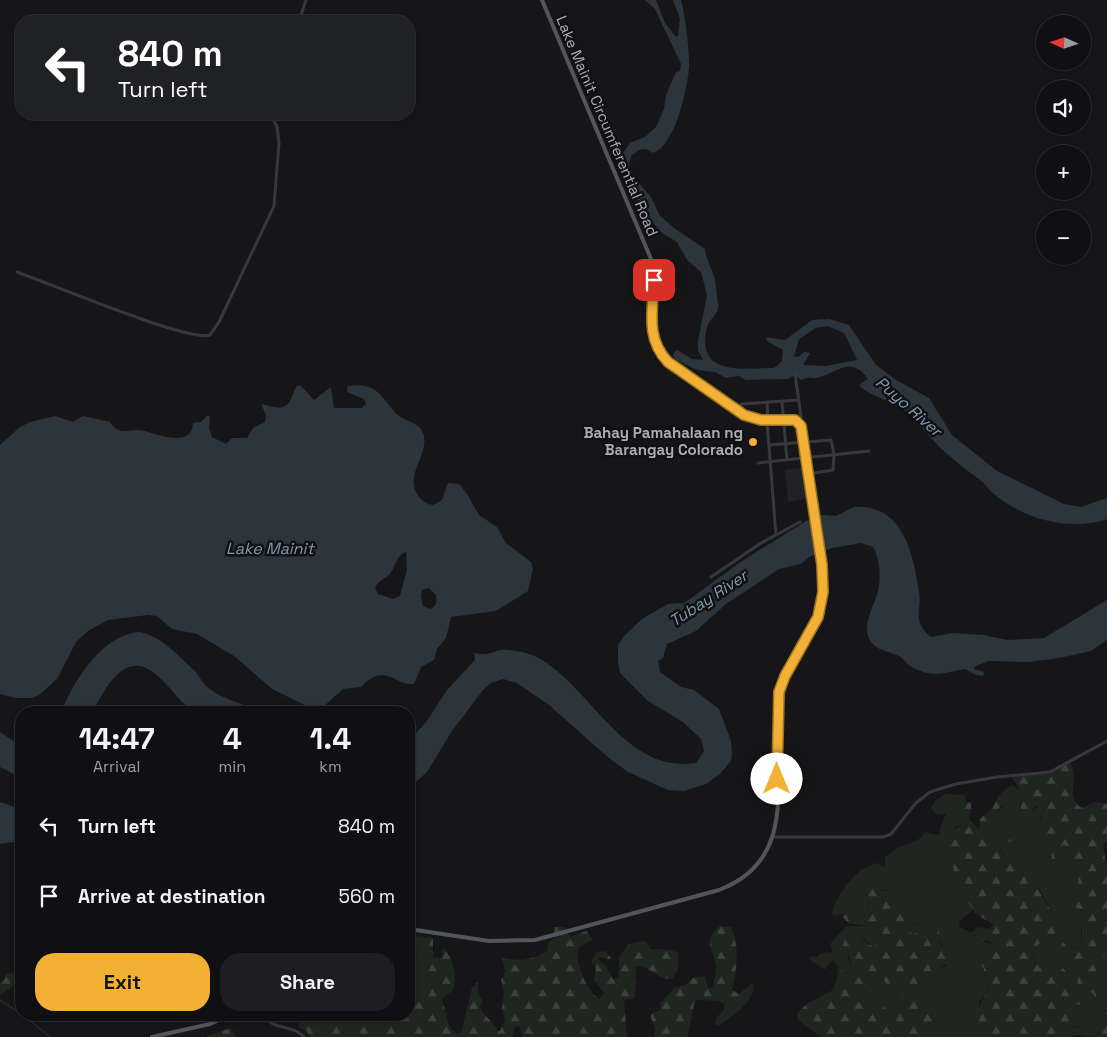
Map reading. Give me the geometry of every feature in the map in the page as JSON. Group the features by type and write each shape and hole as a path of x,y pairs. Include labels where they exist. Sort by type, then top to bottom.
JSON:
{"main road":[{"name":"Lake Mainit Circumferential Road","path":"542,0 651,259 654,280 652,328 656,347 673,367 744,415 768,421 784,420 799,422"},
{"path":"415,931 488,941 526,941 553,937 736,883 748,875 759,863 774,836 777,816 779,692 785,676 820,610 823,592 822,565 815,515 799,422"},
{"path":"152,1037 216,1021"}],"street":[{"path":"300,15 306,0"},
{"path":"17,272 162,328 198,337 210,335 219,322 274,206 279,143 277,127 273,120"},
{"path":"795,374 801,416 799,422"},
{"path":"733,408 742,404 799,400"},
{"path":"782,402 787,460"},
{"path":"768,403 769,445 776,535"},
{"path":"769,445 831,440 834,454 832,471 808,474"},
{"path":"758,463 869,451"},
{"path":"711,577 776,535 800,522"},
{"path":"774,836 883,837 891,834 916,803 930,792 956,784 997,777 1050,772 1107,741"},
{"path":"267,1021 271,1025 295,1030 304,1037"}],"shaded area":[{"path":"805,467 810,498 788,502 785,470"}],"green space":[{"path":"1070,763 1074,775 1074,799 1077,804 1082,808 1095,802 1107,804 1107,841 1103,846 1107,868 1107,950 1098,968 1096,979 1103,992 1101,1000 1097,1004 1093,993 1088,992 1079,1005 1075,1005 1078,977 1070,950 1082,946 1082,920 1085,914 1083,910 1076,908 1074,895 1078,877 1073,867 1070,848 1063,845 1055,867 1052,864 1051,838 1049,834 1043,834 1039,829 1044,807 1040,805 1035,807 1026,818 1021,818 1020,790 1011,776 1040,774"},
{"path":"1011,785 1020,790 1020,809 1031,812 1040,805 1044,807 1040,821 1051,838 1052,864 1055,867 1063,845 1070,848 1071,851 1072,863 1078,880 1074,895 1076,908 1083,910 1085,914 1081,930 1082,946 1076,947 1072,956 1078,977 1076,999 1079,1005 1088,992 1103,992 1096,979 1098,967 1107,950 1107,1007 1101,1015 1101,1033 1096,1037 1071,1035 1069,1028 1073,1026 1079,1028 1082,1016 1071,1008 1071,983 1067,971 1062,967 1030,963 1038,945 1044,940 1052,946 1061,942 1054,936 1059,927 1058,923 1036,883 1015,863 1009,863 1000,848 1003,844 1015,840 1013,835 995,838 991,836 992,820 998,811 1010,800 999,795"},
{"path":"945,794 964,795 967,803 963,810 963,825 954,827 952,853 958,876 969,890 968,902 974,909 960,921 959,927 972,933 978,940 993,944 990,950 976,961 983,967 989,988 979,1002 981,1026 988,1037 931,1037 934,1033 931,1013 922,997 922,987 930,974 933,974 940,967 946,966 941,941 928,926 925,930 913,934 910,932 911,926 916,924 918,915 900,904 891,891 875,889 865,893 868,898 867,916 862,917 848,911 835,916 832,914 839,896 858,872 878,863 885,867 885,857 888,854 918,839 925,832 939,835 946,814 936,815 931,808 935,801"},
{"path":"999,795 1010,800 1011,804 1000,807 991,825 991,836 995,838 1017,836 1015,840 1003,844 1000,848 1009,861 1031,868 1039,891 1058,923 1059,927 1054,936 1066,945 1062,949 1057,949 1044,940 1038,945 1030,962 1059,965 1070,974 1072,984 1071,1008 1081,1016 1085,1023 1085,1027 1073,1026 1069,1028 1071,1035 1075,1037 988,1037 978,1018 979,1007 989,988 983,967 976,961 975,956 987,953 993,944 989,941 978,940 972,933 977,927 989,929 994,925 975,913 968,902 969,890 954,872 949,844 950,831 963,825 963,810 967,803 972,802 969,819 979,830 980,819 993,807"},
{"path":"868,886 882,891 891,891 900,904 918,915 919,921 911,926 910,932 913,934 925,930 930,922 938,925 941,946 947,955 948,963 940,967 936,975 930,974 922,987 922,997 931,1012 934,1033 931,1037 821,1037 798,1020 797,1013 808,1003 833,990 838,968 846,973 852,970 848,950 843,947 844,941 857,934 868,944 875,947 876,943 866,927 848,923 843,917 846,911 862,917 867,916 868,898 862,887","holes":["882,978 889,987 901,990 907,1002 904,1011 892,1010 883,1007 874,1000 865,999"]},
{"path":"720,926 731,927 736,943 736,966 732,990 739,994 752,983 754,986 749,999 735,1014 718,1026 715,1023 716,1018 725,1009 724,1004 720,1001 697,1000 694,1004 688,1037 654,1037 655,1028 650,1016 652,1013 660,1010 661,1003 674,988 685,985 693,978 705,976 708,988 713,987 716,964 710,939"},
{"path":"846,926 866,926 876,943 875,948 857,934 847,940 848,958 852,970 846,973 838,968 834,960 830,962 826,969 823,969 809,959 811,956 817,957 821,953 833,952 830,944"},
{"path":"554,927 565,927 570,937 587,931 593,940 580,947 578,963 587,985 595,996 600,999 604,993 594,980 596,968 591,961 597,952 605,951 611,958 608,960 601,957 598,959 605,965 613,979 619,977 619,957 629,944 645,941 651,949 672,950 678,953 678,967 673,979 668,979 646,968 636,966 635,998 624,1000 627,1037 523,1037 519,1026 515,1026 513,1037 310,1037 306,1030 299,1028 299,1021 415,1021 415,992 428,985 428,979 422,953 415,943 415,936 433,938 433,957 442,958 443,948 452,962 455,973 454,984 452,991 442,999 449,1025 455,1033 461,1033 472,988 478,982 478,993 483,1001 480,1006 481,1010 500,1031 505,1019 502,1008 504,992 501,980 505,972 502,958 514,960 536,957 547,951 548,943 555,937"},
{"path":"415,943 422,953 428,972 428,985 415,992"},
{"path":"6,973 15,974 15,985 0,995 0,983 5,979"},
{"path":"882,978 886,984 903,992 907,1002 904,1011 894,1011 865,999"},
{"path":"1107,1007 1107,1037 1096,1037 1101,1033 1101,1015"},
{"path":"231,1028 236,1037 207,1037 207,1036"}],"water":[{"name":"Puyo River","path":"645,0 656,0 665,23 676,37 678,36 680,19 673,0 681,0 688,44 688,78 683,103 668,140 653,153 646,149 639,150 631,156 629,164 631,174 651,197 660,216 705,249 715,279 718,305 716,313 707,327 705,343 708,354 715,362 736,368 774,368 782,361 783,350 767,341 766,337 785,340 812,320 829,319 849,325 876,365 896,380 929,398 952,435 997,471 1064,504 1081,507 1107,498 1107,518 1105,520 1091,523 1061,523 1032,516 1006,503 945,452 905,411 862,388 859,385 868,379 856,368 844,368 817,378 802,380 794,376 788,379 746,380 739,376 726,378 715,372 697,370 675,359 673,354 677,350 692,359 703,360 698,350 698,341 707,295 701,272 687,260 677,242 662,233 647,216 626,182 621,166 622,154 630,143 645,137 656,127 664,109 666,95 676,72 680,71 681,64 655,9","holes":["828,326 844,333 857,360 826,366 803,365 810,353 804,352 800,356 794,357 799,339 816,328"]},
{"name":"Lake Mainit","path":"358,385 373,389 398,415 413,423 423,432 423,452 414,475 415,490 420,498 426,503 433,505 442,500 448,483 459,484 479,515 497,527 506,543 531,562 533,569 528,591 496,611 451,617 446,638 437,649 434,660 421,667 414,684 400,682 389,676 377,676 361,687 343,689 324,706 307,706 272,689 234,656 197,634 172,629 157,616 148,615 108,620 88,631 76,642 57,679 39,695 31,698 15,698 0,694 0,445 20,427 30,422 55,416 73,422 83,416 110,422 118,430 122,431 140,430 166,437 181,438 191,431 193,423 201,422 208,415 210,417 209,428 212,437 226,444 232,438 247,438 253,428 265,422 266,415 261,404 278,408 286,406 297,386 301,386 314,400 331,387 334,408 362,408 366,404 364,399 347,392 348,386","holes":["406,552 407,570 400,596 393,599 378,594 375,589 377,584 389,575 398,558","429,588 436,595 435,605 432,608 423,606 422,590"]},
{"name":"Tubay River","path":"854,507 871,508 884,514 895,523 903,534 909,548 917,577 920,599 919,621 931,637 952,633 984,635 1007,640 1044,638 1107,600 1107,640 1091,651 1059,658 1029,662 988,661 974,667 974,669 984,672 983,676 976,675 965,669 938,674 925,673 910,666 899,656 876,647 869,639 867,633 868,619 878,591 879,580 878,562 873,547 861,543 832,548 809,557 801,564 779,569 726,604 696,631 667,644 663,658 658,661 660,672 681,687 694,690 719,709 731,741 731,761 720,774 706,784 684,791 668,790 628,772 610,759 549,705 517,683 503,679 491,683 483,690 452,731 427,772 415,783 415,734 427,721 447,690 475,660 474,653 487,654 500,650 514,650 533,655 557,671 610,725 629,742 649,755 671,763 696,763 704,751 701,739 683,722 648,701 620,673 618,645 623,637 642,619 668,604 683,603 690,599 739,563 806,521 822,515 836,516"},
{"path":"138,632 154,637 169,647 213,691 249,706 187,706 153,672 143,667 133,666 124,669 116,676 96,706 64,706 74,685 91,661 102,650 125,635"},
{"path":"0,732 15,742 15,775 0,767"},
{"path":"0,802 15,807 15,842 0,844"}],"waterway":[{"path":"0,1000 15,1010"},
{"path":"30,1021 50,1037"}],"place":[{"name":"Bahay Pamahalaan ng Barangay Colorado","path":"753,442"}],"route":[{"path":"654,280 651,322 654,343 662,356 673,367 744,415 768,421 795,420 801,426 824,586 818,617 785,676 779,692 777,705 777,779"}]}
